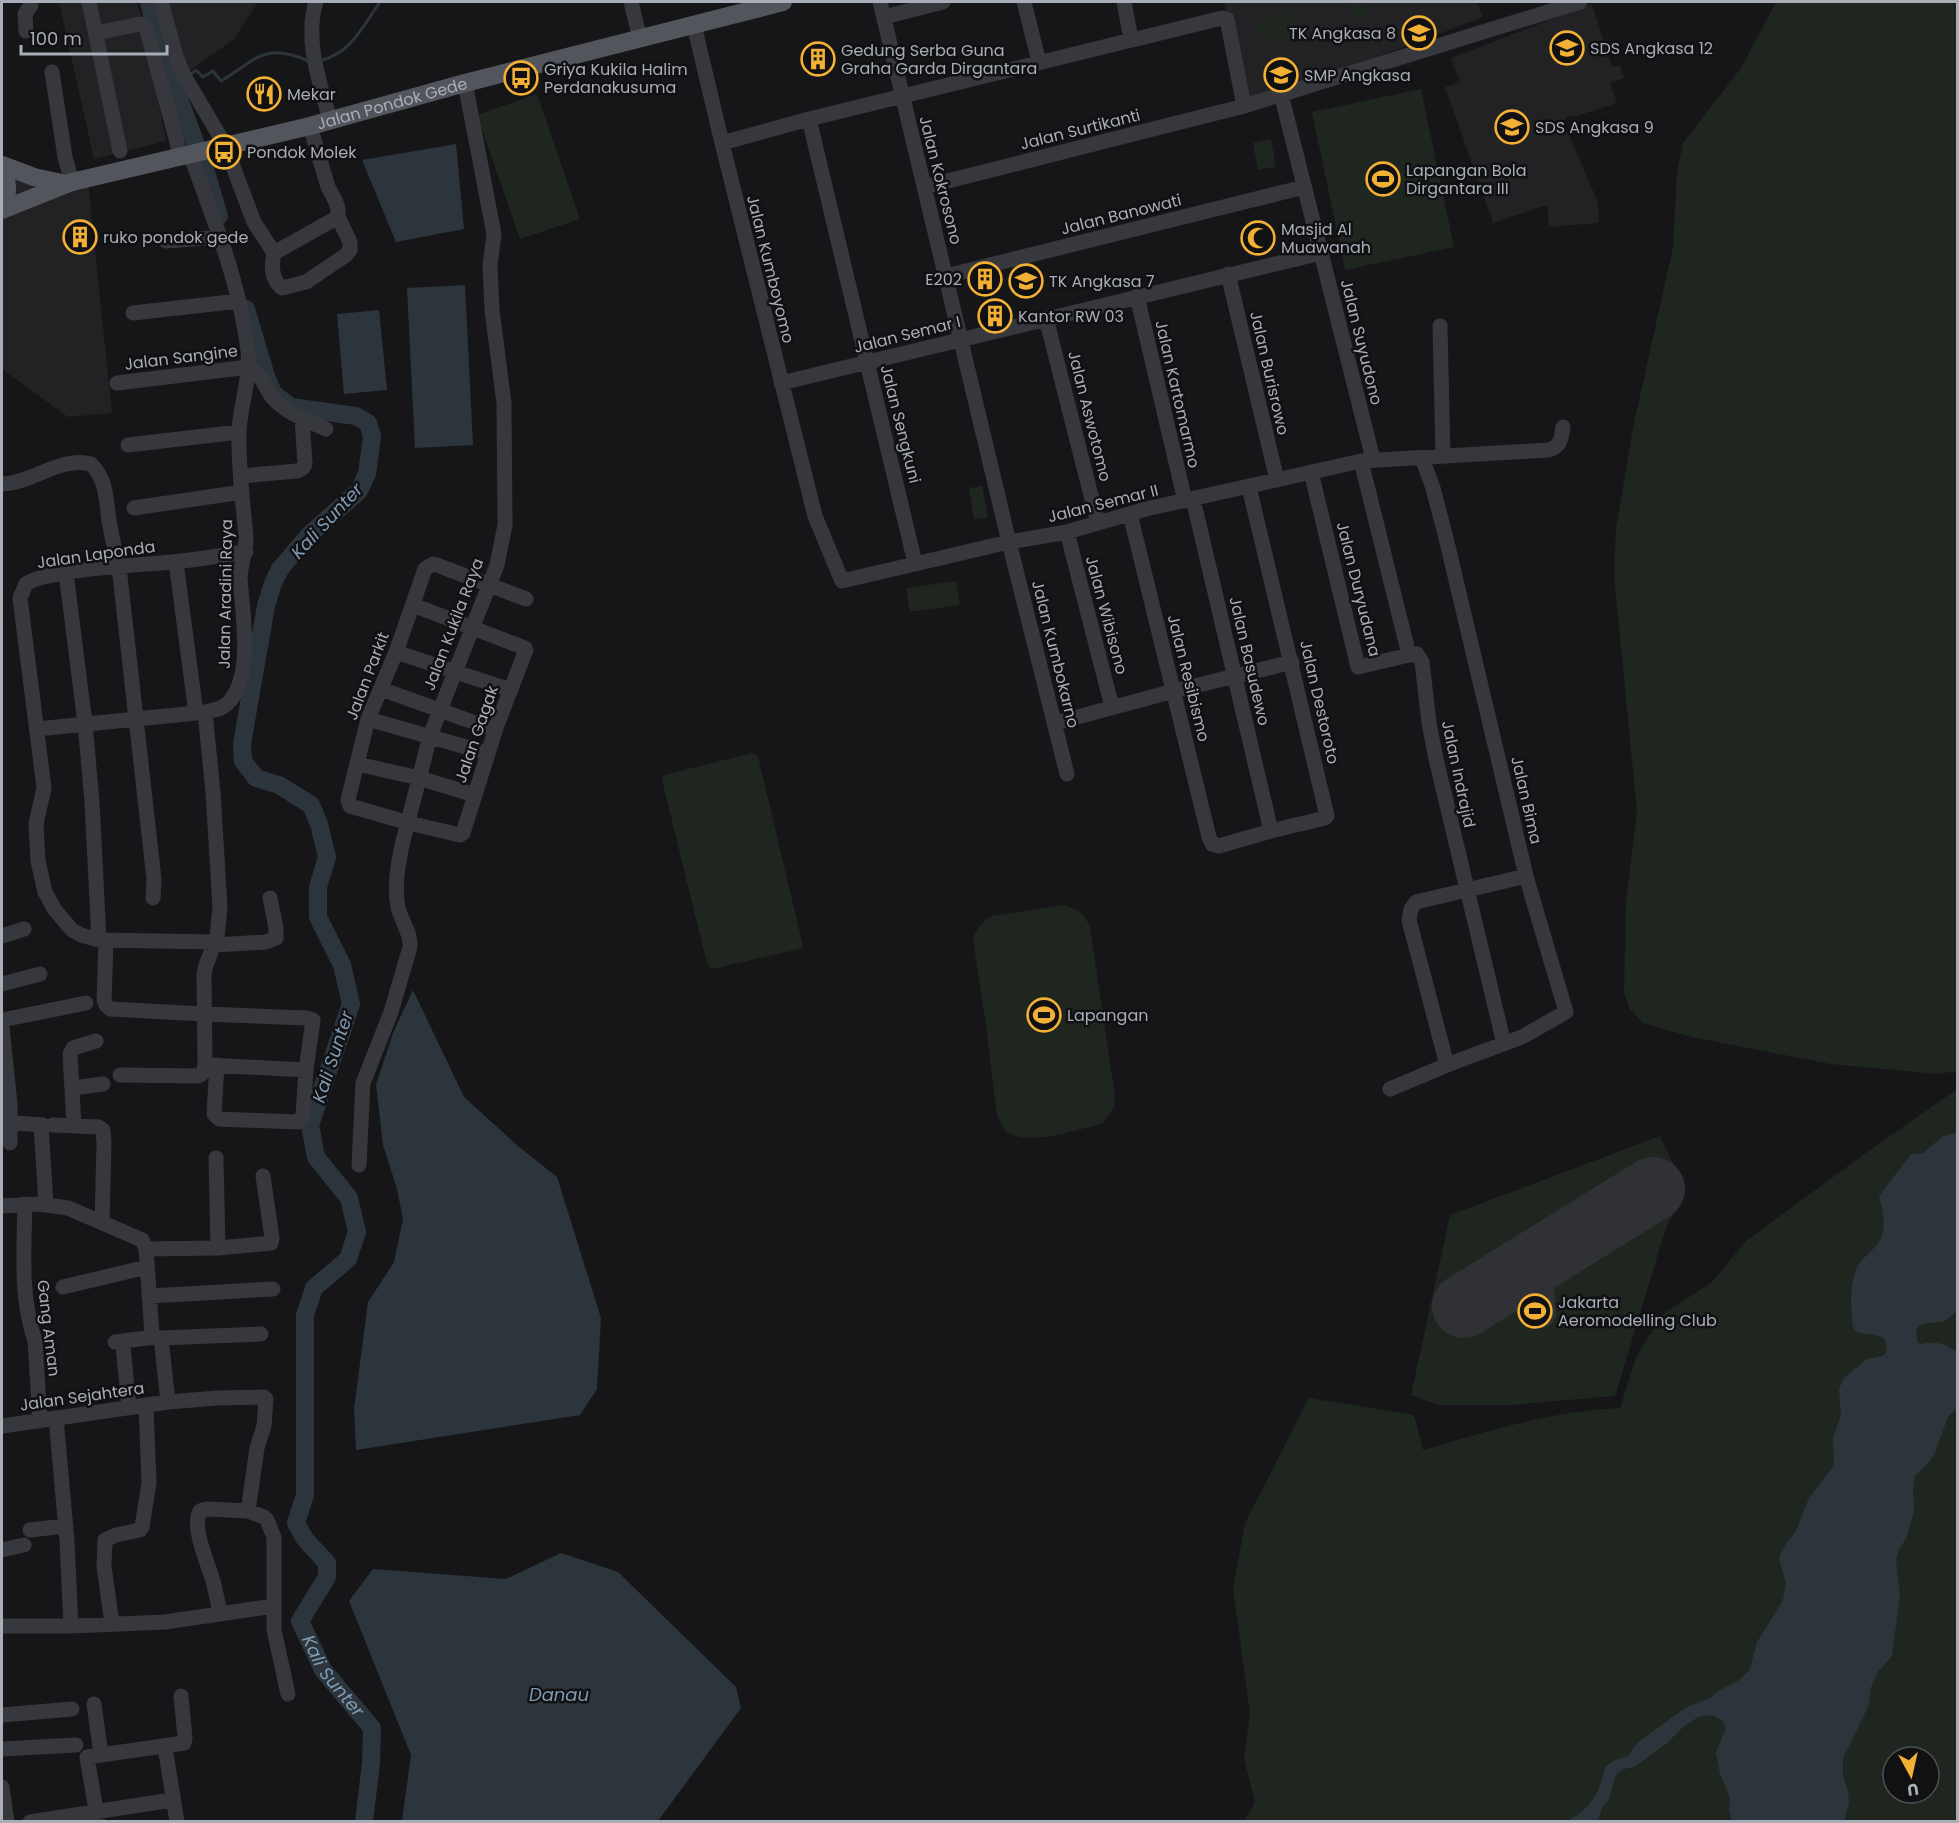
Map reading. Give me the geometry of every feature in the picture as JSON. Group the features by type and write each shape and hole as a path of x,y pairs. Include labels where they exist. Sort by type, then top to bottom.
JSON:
{"main road":[{"name":"Jalan Pondok Gede","path":"2,166 34,177 69,183 310,126 465,83 783,2"},
{"path":"2,166 8,187 7,198 2,209"},
{"path":"2,209 69,183"}],"street":[{"path":"26,31 25,14 32,2"},
{"path":"89,2 120,151"},
{"path":"161,2 176,56 192,88 201,151"},
{"path":"316,2 312,14 312,34 318,74 330,120"},
{"path":"631,2 640,39"},
{"name":"Jalan Kokrosono","path":"880,2 1009,542"},
{"path":"884,17 943,2"},
{"path":"1023,2 1039,62"},
{"path":"1124,2 1131,39"},
{"name":"Jalan Surtikanti","path":"924,187 1244,106 1560,4 1580,2"},
{"path":"722,143 809,119 1215,18 1227,20 1244,106"},
{"path":"96,33 140,24 146,27 201,151 274,253 272,271 276,283 282,288 306,282 350,250 350,242 338,217 338,208 328,187 310,126"},
{"name":"Jalan Kumboyomo","path":"694,25 815,516 842,581"},
{"path":"52,72 69,183"},
{"name":"Jalan Kukila Raya","path":"359,1166 363,1083 391,1012 410,947 410,936 400,915 397,898 398,863 430,736 497,565 505,525 504,403 492,310 490,265 494,234 465,83"},
{"name":"Jalan Suyudono","path":"1281,94 1321,253 1367,460"},
{"name":"Jalan Sengkuni","path":"809,119 915,563"},
{"name":"Jalan Aradini Raya","path":"37,729 201,713 220,708 233,696 242,673 245,639 240,567 246,552 239,432 249,367 248,351 239,301 219,237 201,151"},
{"name":"Jalan Banowati","path":"946,276 1304,187"},
{"path":"274,253 338,217"},
{"path":"166,241 219,237"},
{"name":"Jalan Semar I","path":"781,383 1321,253"},
{"name":"Jalan Burisrowo","path":"1228,274 1277,480"},
{"name":"Jalan Kartomarmo","path":"1137,296 1189,500"},
{"path":"133,314 239,301"},
{"name":"Jalan Aswotomo","path":"1046,318 1098,523"},
{"path":"1440,326 1443,457"},
{"path":"249,367 255,370 273,397 288,411 326,429"},
{"name":"Jalan Sangine","path":"117,383 249,367"},
{"path":"241,476 297,471 303,468 305,464 302,418"},
{"path":"1367,460 1553,449 1560,443 1563,427"},
{"path":"128,445 239,432"},
{"name":"Jalan Bima","path":"1390,1089 1522,1037 1566,1012 1526,876 1446,538 1433,488 1422,458"},
{"name":"Jalan Semar II","path":"842,581 1009,542 1066,532 1130,514 1367,460"},
{"name":"Jalan Indrajid","path":"1367,460 1409,656 1417,654 1422,662 1436,759 1467,891"},
{"path":"2,484 20,482 71,463 92,464 100,473 119,567 154,879 153,898"},
{"name":"Jalan Duryudana","path":"1311,472 1358,667 1409,656"},
{"name":"Jalan Destoroto","path":"1218,846 1327,816 1249,487"},
{"path":"134,508 242,492"},
{"name":"Jalan Basudewo","path":"1189,500 1235,676 1271,831"},
{"name":"Jalan Resibismo","path":"1130,514 1209,837 1212,844 1218,846"},
{"name":"Jalan Wibisono","path":"1066,532 1112,707"},
{"name":"Jalan Kumbokarno","path":"1009,542 1067,774"},
{"name":"Jalan Laponda","path":"103,940 81,935 72,930 55,910 45,892 36,842 36,824 44,788 20,598 26,585 31,581 66,573 176,562 246,552"},
{"path":"66,573 93,802 106,1005 110,1009 204,1014 310,1018 313,1024 306,1070 303,1115 299,1122 225,1120 219,1119 214,1114 211,1065 204,1014 204,974 219,928 220,907 213,792 176,562"},
{"name":"Jalan Parkit","path":"409,823 350,806 348,800 368,719 396,652 425,569 433,564 489,585"},
{"path":"489,585 526,599"},
{"path":"413,605 473,627"},
{"name":"Jalan Gagak","path":"409,823 460,835 463,832 495,730 525,654 525,648 473,627"},
{"path":"396,652 456,670 510,690"},
{"path":"1055,723 1292,662"},
{"path":"381,689 495,730"},
{"path":"368,719 488,753"},
{"path":"357,764 419,778 474,795"},
{"path":"1447,1065 1409,920 1410,909 1416,902 1526,876"},
{"path":"1467,891 1504,1044"},
{"path":"103,940 266,942 276,938 270,898"},
{"path":"2,936 24,928"},
{"path":"2,984 40,974"},
{"path":"2,1020 86,1003"},
{"path":"2,1035 10,1104 5,1122 10,1143"},
{"path":"74,1125 71,1050 96,1041"},
{"path":"120,1075 198,1076 211,1065 306,1070"},
{"path":"72,1088 103,1084"},
{"path":"5,1122 99,1127 104,1134 102,1223"},
{"path":"46,1125 46,1204"},
{"path":"216,1158 218,1248"},
{"path":"2,1206 46,1204 68,1208 139,1237 146,1249 218,1248 271,1243 263,1176"},
{"name":"Gang Aman","path":"25,1204 23,1268 35,1341 40,1421"},
{"name":"Jalan Sejahtera","path":"146,1249 152,1334 158,1338 168,1402"},
{"path":"63,1287 147,1267"},
{"path":"149,1296 273,1289"},
{"path":"129,1407 119,1344 158,1338 261,1334"},
{"name":"Jalan Sejahtera","path":"2,1426 168,1402 264,1397 266,1399 264,1426 257,1448 248,1511"},
{"path":"112,1624 104,1566 105,1540 140,1530 142,1527 149,1483 146,1405"},
{"path":"56,1418 70,1626"},
{"path":"220,1614 201,1547 196,1518 200,1511 207,1509 248,1511 264,1516 274,1537 276,1555 274,1630 288,1694"},
{"path":"30,1530 65,1526"},
{"path":"2,1550 24,1545"},
{"path":"2,1626 165,1622 274,1606"},
{"path":"97,1816 87,1756 184,1743 181,1696"},
{"path":"94,1704 101,1755"},
{"path":"2,1715 72,1709"},
{"path":"2,1749 76,1745"},
{"path":"165,1747 177,1821"},
{"path":"2,1787 7,1821"},
{"path":"30,1821 97,1816 172,1800"}],"shaded area":[{"path":"59,2 136,2 143,20 166,141 94,159"},
{"path":"165,2 258,2 234,39 187,73"},
{"name":"SMP Angkasa","path":"1224,2 1477,2 1483,17 1402,48 1244,102"},
{"path":"1348,2 1365,2 1370,14 1355,20"},
{"path":"1776,2 1957,2 1958,1071 1938,1074 1830,1064 1692,1037 1643,1023 1629,1008 1624,993 1626,901 1637,811 1614,577 1616,529 1633,428 1673,247 1677,172 1683,143 1741,68"},
{"name":"SDS Angkasa 9","path":"1592,4 1612,67 1620,65 1624,78 1610,83 1617,103 1574,117 1571,115 1563,121 1595,195 1599,223 1549,227 1547,205 1493,223 1445,87 1460,82 1451,58"},
{"path":"1296,9 1304,31 1263,44 1256,22"},
{"name":"Lapangan Bola Dirgantara III","path":"1421,89 1454,247 1345,270 1312,112"},
{"path":"537,94 580,219 520,239 477,115"},
{"path":"1271,139 1276,167 1258,170 1253,143"},
{"path":"2,157 46,176 87,172 112,413 68,417 2,369"},
{"path":"982,486 988,517 974,519 969,488"},
{"path":"956,581 960,605 910,612 906,588"},
{"path":"752,753 758,756 803,946 800,949 711,969 707,964 662,780 664,775"},
{"name":"Lapangan","path":"1064,905 1080,912 1090,927 1115,1096 1114,1107 1103,1123 1053,1136 1026,1138 1014,1136 1002,1126 996,1109 973,940 980,926 992,916"},
{"path":"1957,1089 1957,1821 1244,1821 1255,1803 1244,1758 1250,1713 1233,1589 1245,1523 1309,1398 1414,1415 1423,1450 1545,1418 1620,1408 1637,1355 1664,1313 1711,1283 1746,1241"},
{"name":"Jakarta Aeromodelling Club","path":"1660,1136 1686,1191 1666,1228 1615,1396 1510,1405 1438,1405 1411,1395 1450,1215"}],"water":[{"path":"456,144 464,229 396,242 362,160"},
{"path":"465,285 473,445 415,448 407,288"},
{"path":"379,310 387,390 344,394 337,314"},
{"path":"413,990 464,1097 518,1146 557,1177 601,1318 597,1389 580,1415 356,1450 354,1409 368,1302 394,1262 403,1219 397,1189 383,1145 376,1085 393,1033"},
{"path":"1957,1133 1957,1311 1945,1321 1922,1324 1916,1329 1917,1341 1920,1344 1940,1344 1957,1352 1957,1408 1948,1417 1930,1461 1915,1476 1914,1511 1906,1539 1899,1549 1896,1560 1900,1595 1892,1656 1877,1673 1870,1690 1869,1705 1843,1758 1843,1775 1849,1803 1844,1821 1732,1821 1729,1809 1730,1797 1720,1774 1716,1752 1726,1728 1723,1721 1712,1715 1698,1717 1636,1766 1621,1770 1615,1776 1609,1800 1602,1808 1598,1821 1568,1821 1584,1810 1594,1799 1605,1767 1629,1755 1636,1744 1685,1708 1710,1698 1749,1671 1757,1642 1783,1600 1786,1583 1779,1558 1786,1543 1795,1533 1809,1498 1834,1465 1833,1438 1841,1415 1839,1389 1844,1378 1867,1359 1883,1356 1887,1351 1885,1339 1854,1330 1851,1307 1855,1272 1883,1234 1883,1214 1879,1196 1911,1154 1923,1153 1943,1136"},
{"name":"Danau","path":"561,1553 618,1572 736,1687 741,1708 658,1821 402,1821 411,1755 349,1601 373,1569 506,1579"}],"waterway":[{"name":"Kali Sunter","path":"149,2 160,48 205,169 219,216"},
{"path":"319,61 348,46 380,2"},
{"path":"190,75 196,70 203,77 213,71 221,81 262,55 271,53 294,55 309,61"},
{"path":"174,85 182,80"},
{"name":"Kali Sunter","path":"246,309 273,393 291,407 356,416 368,423 372,436 367,474 359,491 309,535 280,569 273,583 266,606 242,744 243,761 256,778 279,785 311,805 319,824 327,857 318,887 318,917 342,965 351,1004 310,1125 316,1157 349,1198 357,1232 348,1259 314,1288 305,1315 305,1495 296,1523 305,1539 327,1563 327,1577 300,1621 323,1670 372,1728 371,1763 364,1822"}],"taxiway":[{"path":"1539,1260 1543,1314"}],"runway":[{"path":"1464,1306 1653,1189"}],"place":[{"name":"TK Angkasa 8","path":"1419,33"},
{"name":"SDS Angkasa 12","path":"1567,48"},
{"name":"Gedung Serba Guna Graha Garda Dirgantara","path":"818,59"},
{"name":"SMP Angkasa","path":"1281,75"},
{"name":"Griya Kukila Halim Perdanakusuma","path":"521,78"},
{"name":"Mekar","path":"264,94"},
{"name":"SDS Angkasa 9","path":"1512,127"},
{"name":"Pondok Molek","path":"224,152"},
{"name":"Lapangan Bola Dirgantara III","path":"1383,179"},
{"name":"ruko pondok gede","path":"80,237"},
{"name":"Masjid Al Muawanah","path":"1258,238"},
{"name":"E202","path":"985,279"},
{"name":"TK Angkasa 7","path":"1026,281"},
{"name":"Kantor RW 03","path":"995,316"},
{"name":"Lapangan","path":"1044,1015"},
{"name":"Jakarta Aeromodelling Club","path":"1535,1311"}]}
